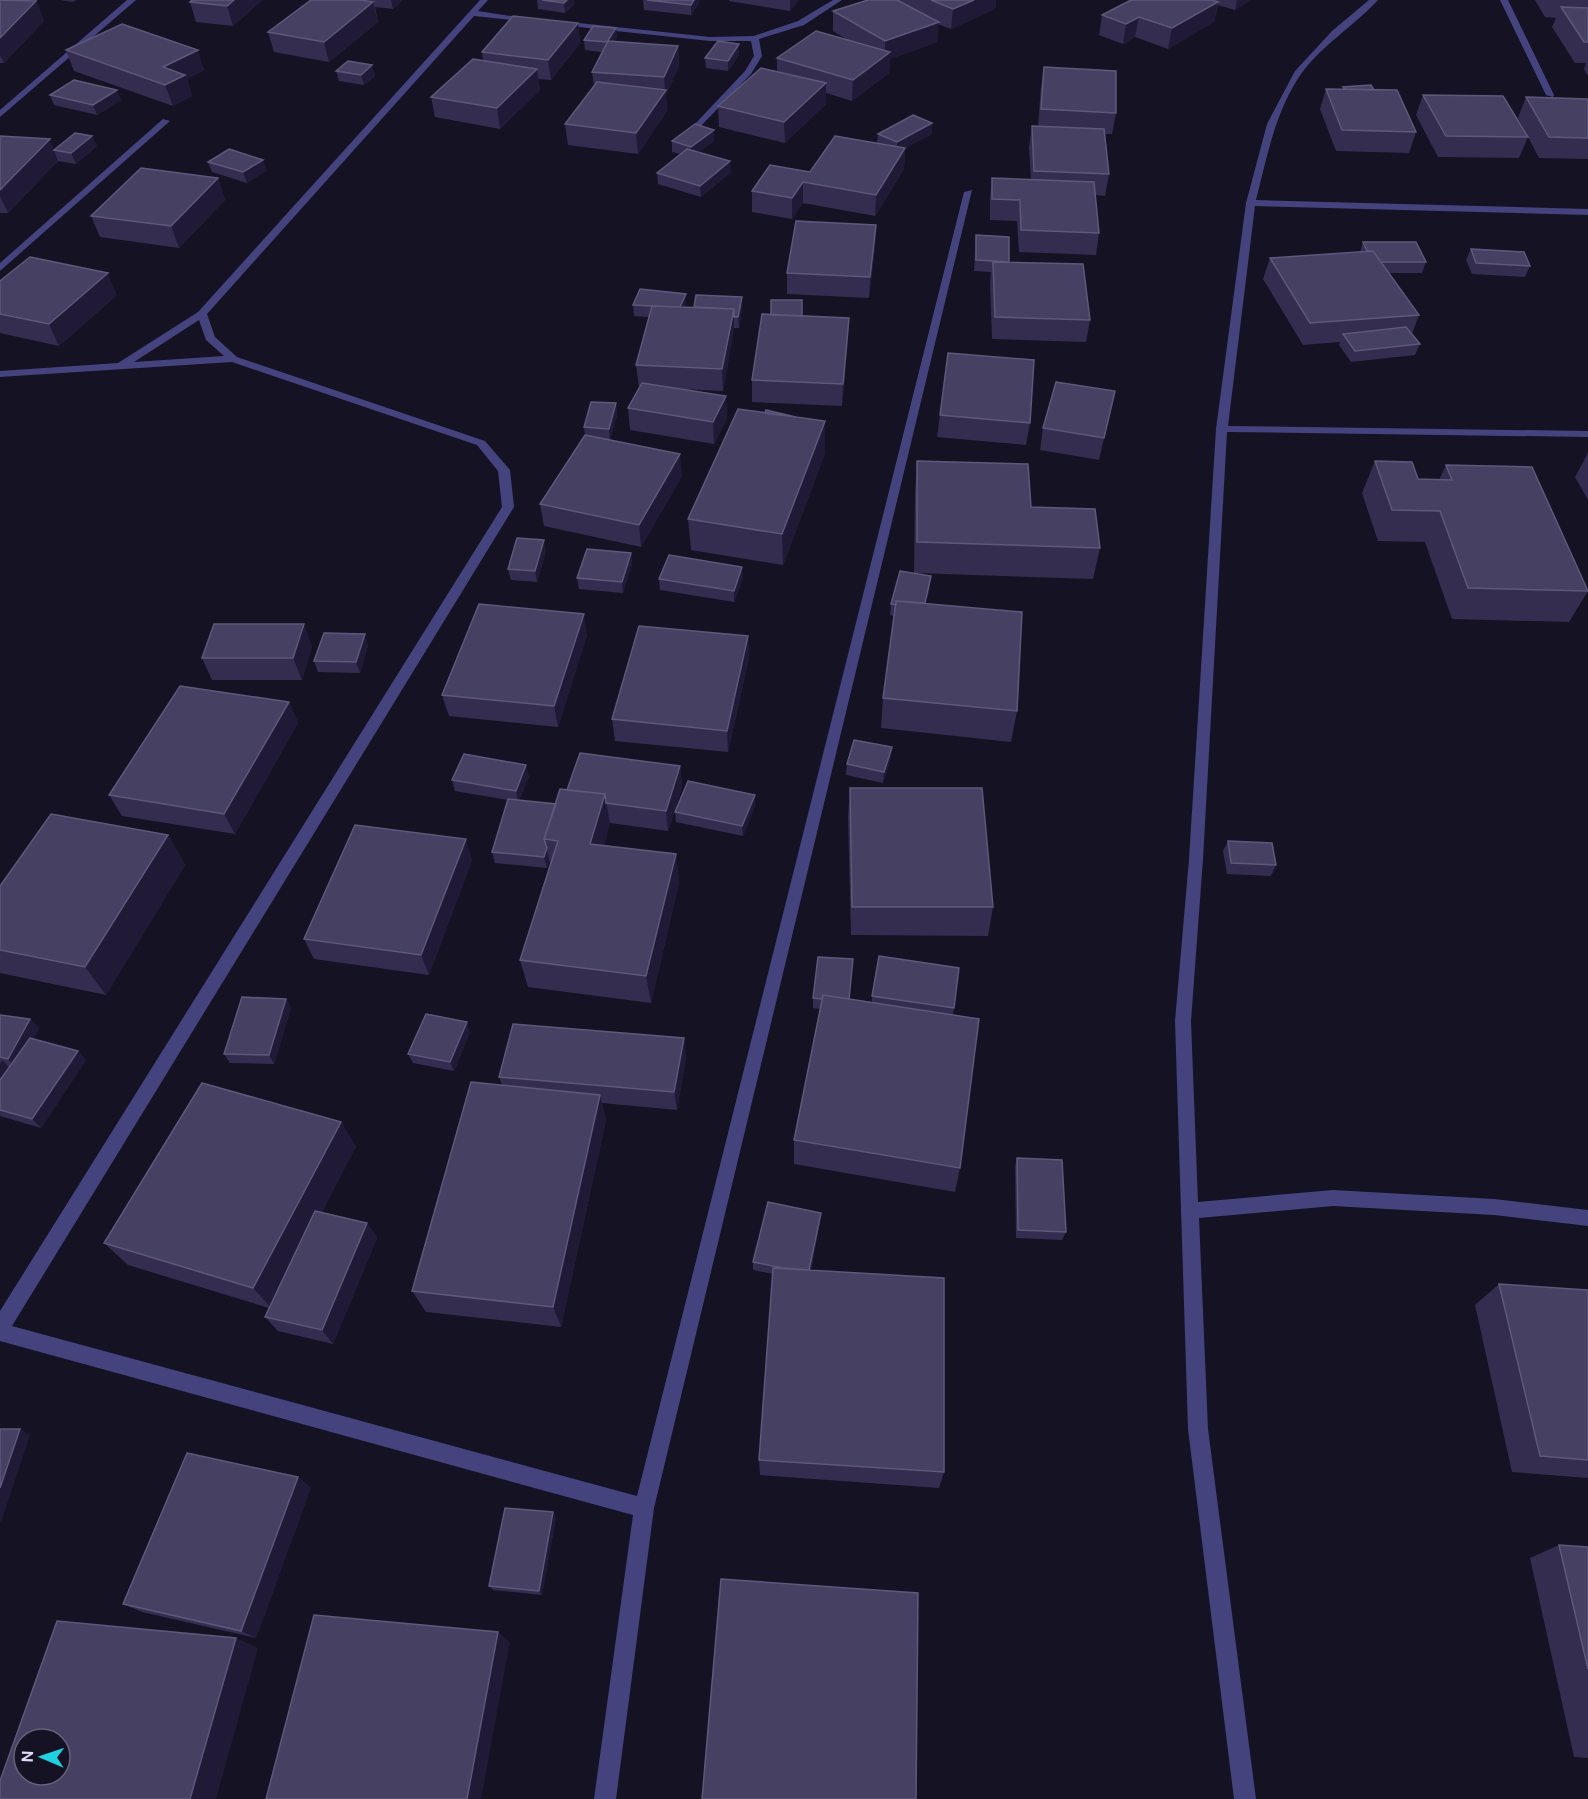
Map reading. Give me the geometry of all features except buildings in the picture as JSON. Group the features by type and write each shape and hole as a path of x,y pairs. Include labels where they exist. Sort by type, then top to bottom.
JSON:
{"street":[{"path":"0,114 132,0"},
{"path":"118,368 202,314 484,0"},
{"path":"555,22 710,39 755,38 801,23 838,0"},
{"path":"1245,1799 1198,1429 1183,1021 1196,859 1222,429 1251,203 1271,124 1298,73 1335,33 1374,0"},
{"path":"1504,0 1550,95"},
{"path":"472,13 543,21"},
{"path":"698,126 748,72 758,56 755,38"},
{"path":"0,268 166,122"},
{"path":"605,1799 644,1508 969,192"},
{"path":"1251,203 1588,212"},
{"path":"202,314 210,338 233,359"},
{"path":"0,374 233,359 481,443 504,470 508,507 0,1330 644,1508"},
{"path":"1222,429 1588,434"},
{"path":"1190,1211 1333,1198 1494,1207 1588,1218"}]}
